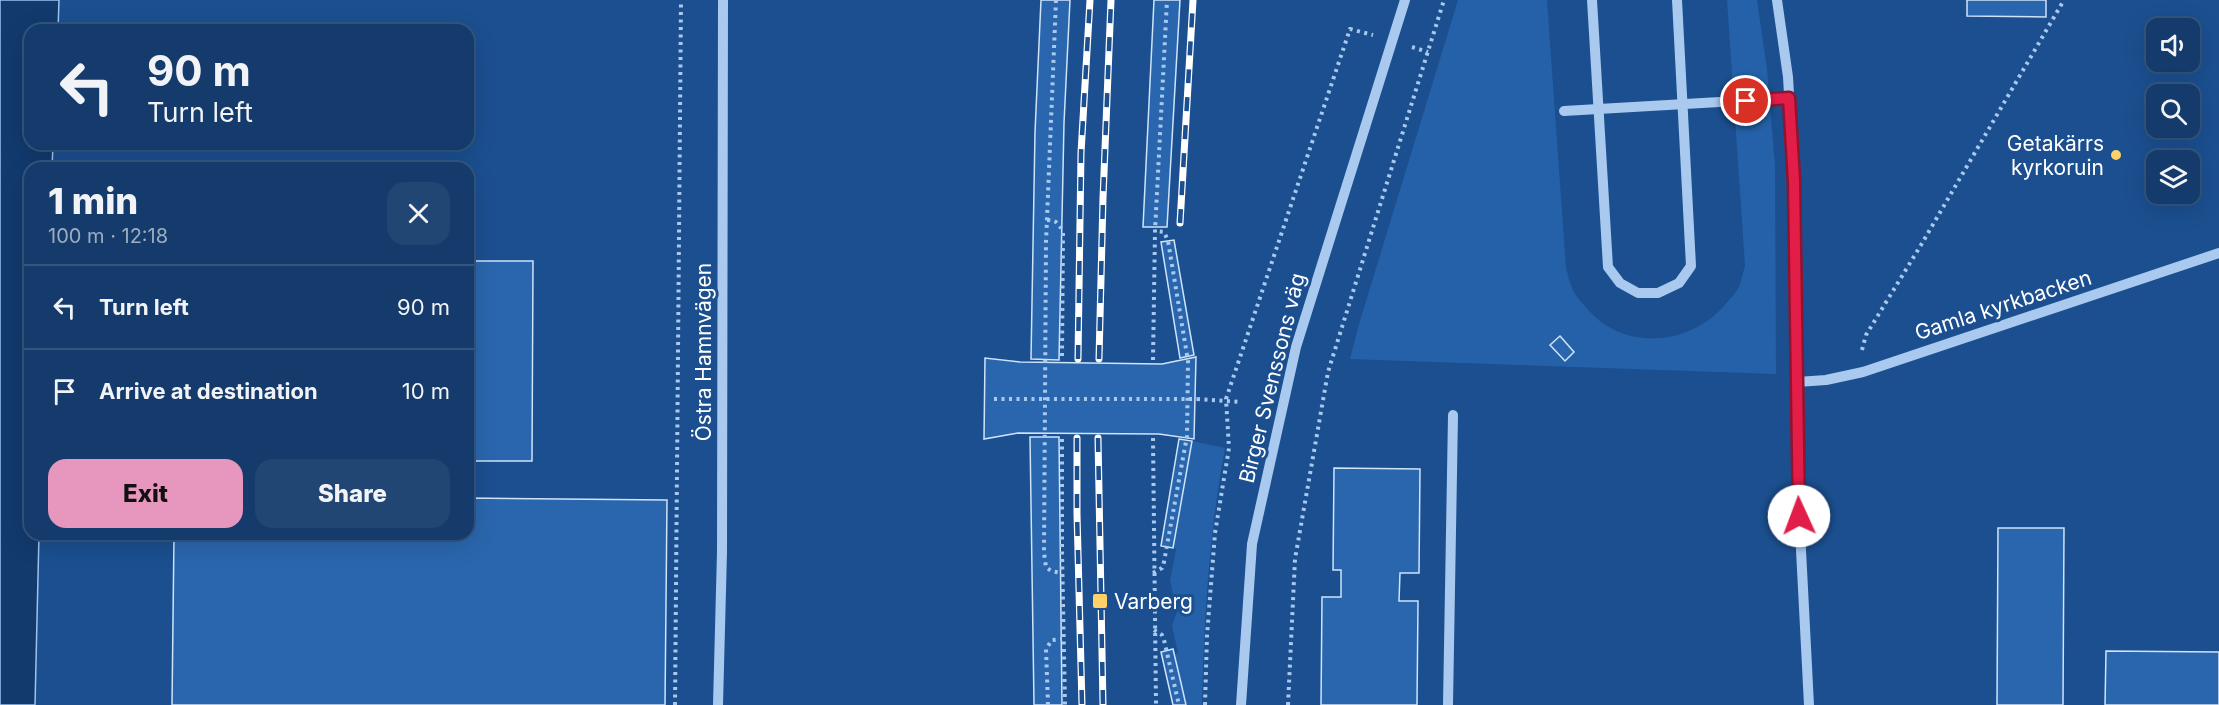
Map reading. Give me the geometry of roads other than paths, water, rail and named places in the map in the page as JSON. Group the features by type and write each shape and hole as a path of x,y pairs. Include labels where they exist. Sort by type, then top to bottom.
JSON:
{"street":[{"name":"Östra Hamnvägen","path":"718,705 722,552 723,0"},
{"name":"Birger Svenssons väg","path":"1241,705 1252,544 1296,346 1405,0"},
{"path":"1592,0 1608,267 1620,283 1638,293 1658,293 1679,283 1691,266 1677,0"},
{"path":"1777,0 1789,98 1794,181 1798,492 1809,705"},
{"path":"1563,111 1789,98"},
{"name":"Gamla kyrkbacken","path":"1797,381 1826,380 1863,372 2219,253"},
{"path":"1448,705 1453,415"}],"railway":[{"path":"1078,359 1081,153 1090,0"},
{"path":"1099,359 1111,0"},
{"path":"1180,223 1193,0"},
{"path":"1077,438 1082,705"},
{"path":"1098,438 1103,705"}],"place":[{"name":"Getakärrs kyrkoruin","path":"2116,155"},
{"name":"Varberg","path":"1100,601"}]}
